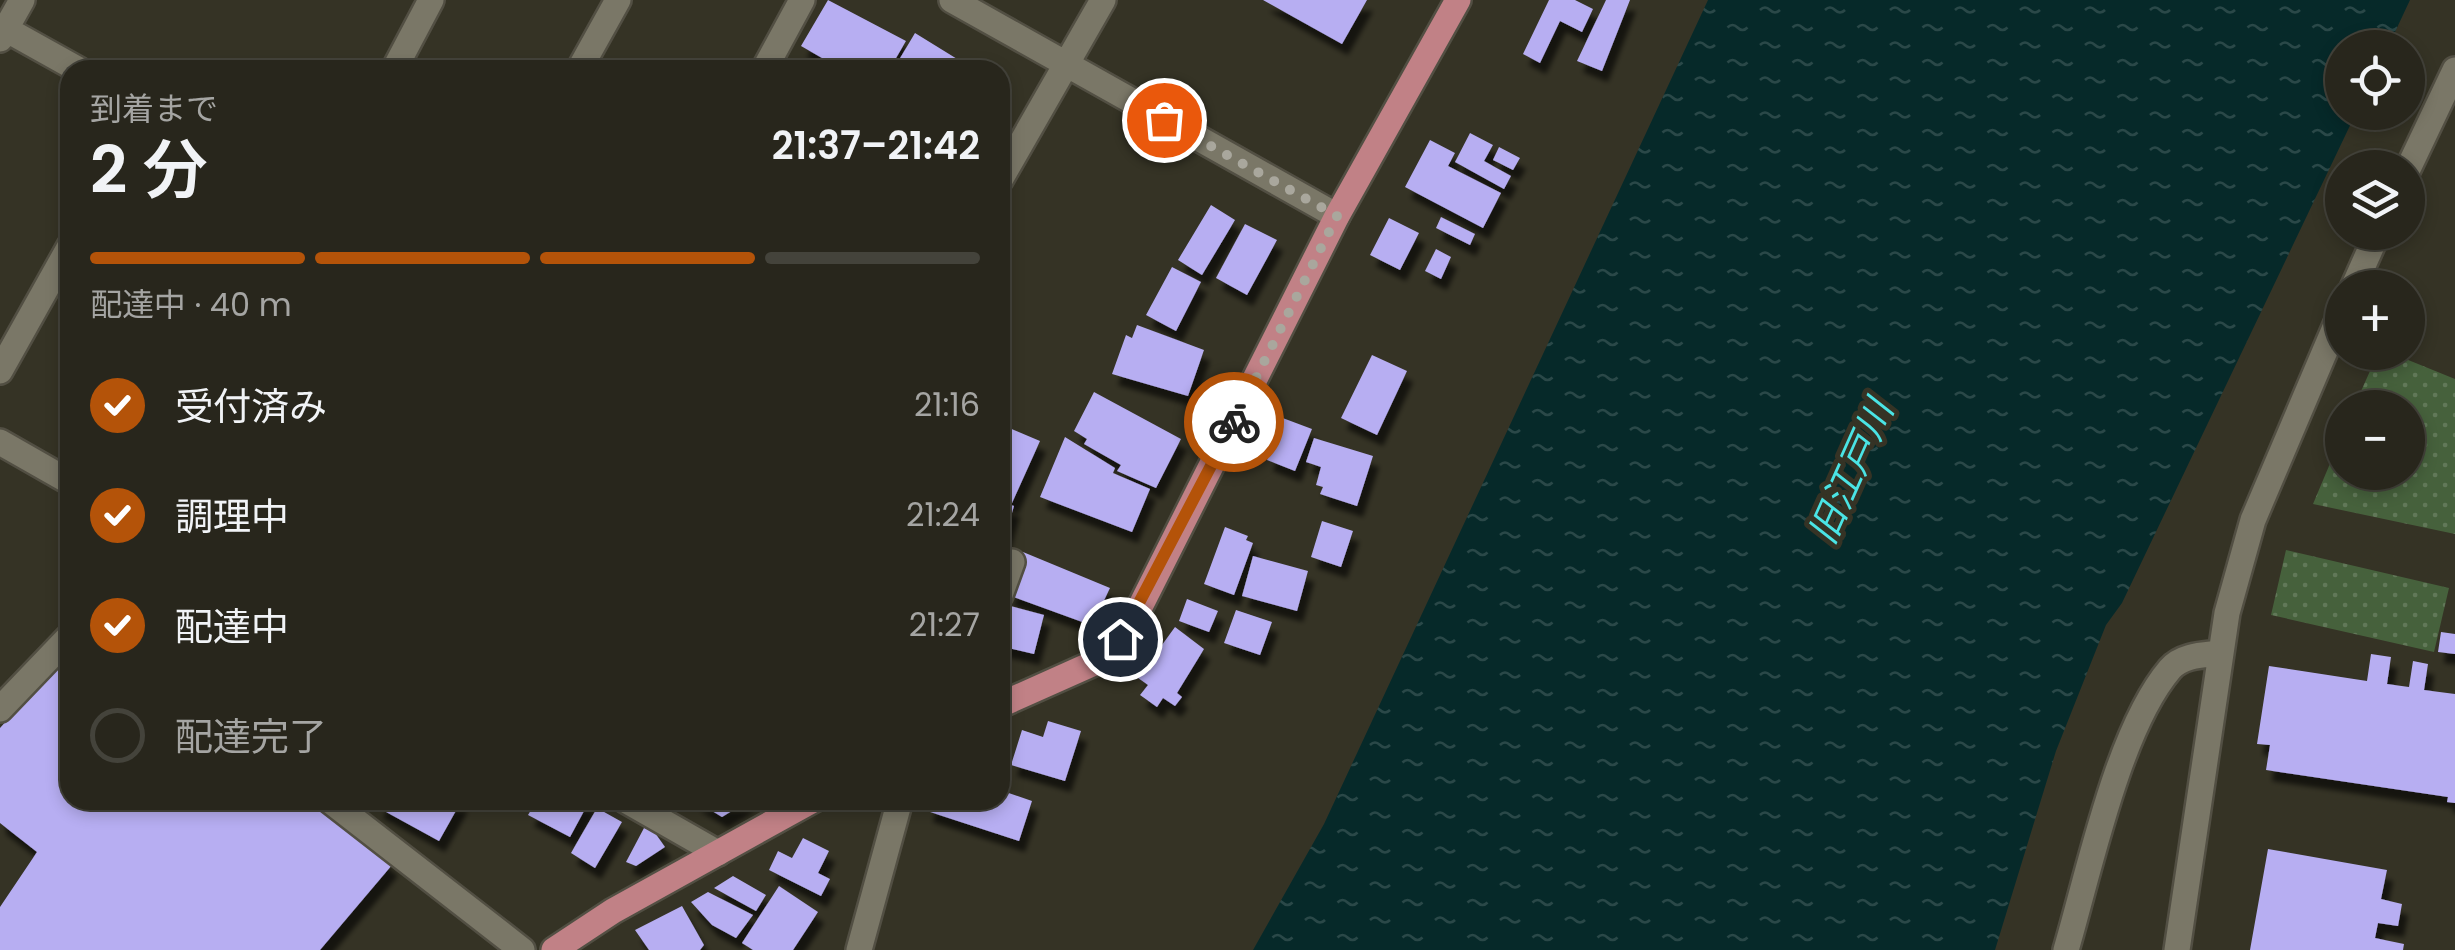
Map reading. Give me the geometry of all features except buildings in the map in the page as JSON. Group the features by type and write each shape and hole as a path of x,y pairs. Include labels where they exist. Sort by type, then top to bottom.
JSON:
{"main road":[{"path":"1010,701 1092,664 1120,639 1337,216 1458,0"},
{"path":"554,950 794,810"}],"street":[{"path":"22,0 2,32 60,61"},
{"path":"399,60 431,0"},
{"path":"585,60 618,0"},
{"path":"769,60 802,0"},
{"path":"952,0 1337,216"},
{"path":"1010,162 1102,0"},
{"path":"2417,150 2455,70"},
{"path":"0,371 60,264"},
{"path":"2177,950 2220,653 2253,520 2325,351"},
{"path":"0,442 60,476"},
{"path":"1010,568 1012,562"},
{"path":"0,708 60,646"},
{"path":"2066,950 2125,748 2171,668 2192,656 2220,653"},
{"path":"359,810 522,950"},
{"path":"650,810 718,853"},
{"path":"860,950 897,810"}],"green space":[{"path":"2425,367 2455,379 2455,534 2313,504 2325,475 2325,490 2425,490 2425,390 2362,390 2370,370 2425,370"},
{"path":"2286,550 2449,588 2434,652 2271,615"}],"water":[{"name":"旧江戸川","path":"1708,0 2410,0 2396,30 2325,30 2325,130 2348,130 2338,150 2325,150 2325,178 2122,603 2106,625 2056,751 1995,950 1253,950 1324,824"}],"way so far":[{"path":"1164,120 1337,216 1234,422"}],"route":[{"path":"1120,639 1234,422"}]}
